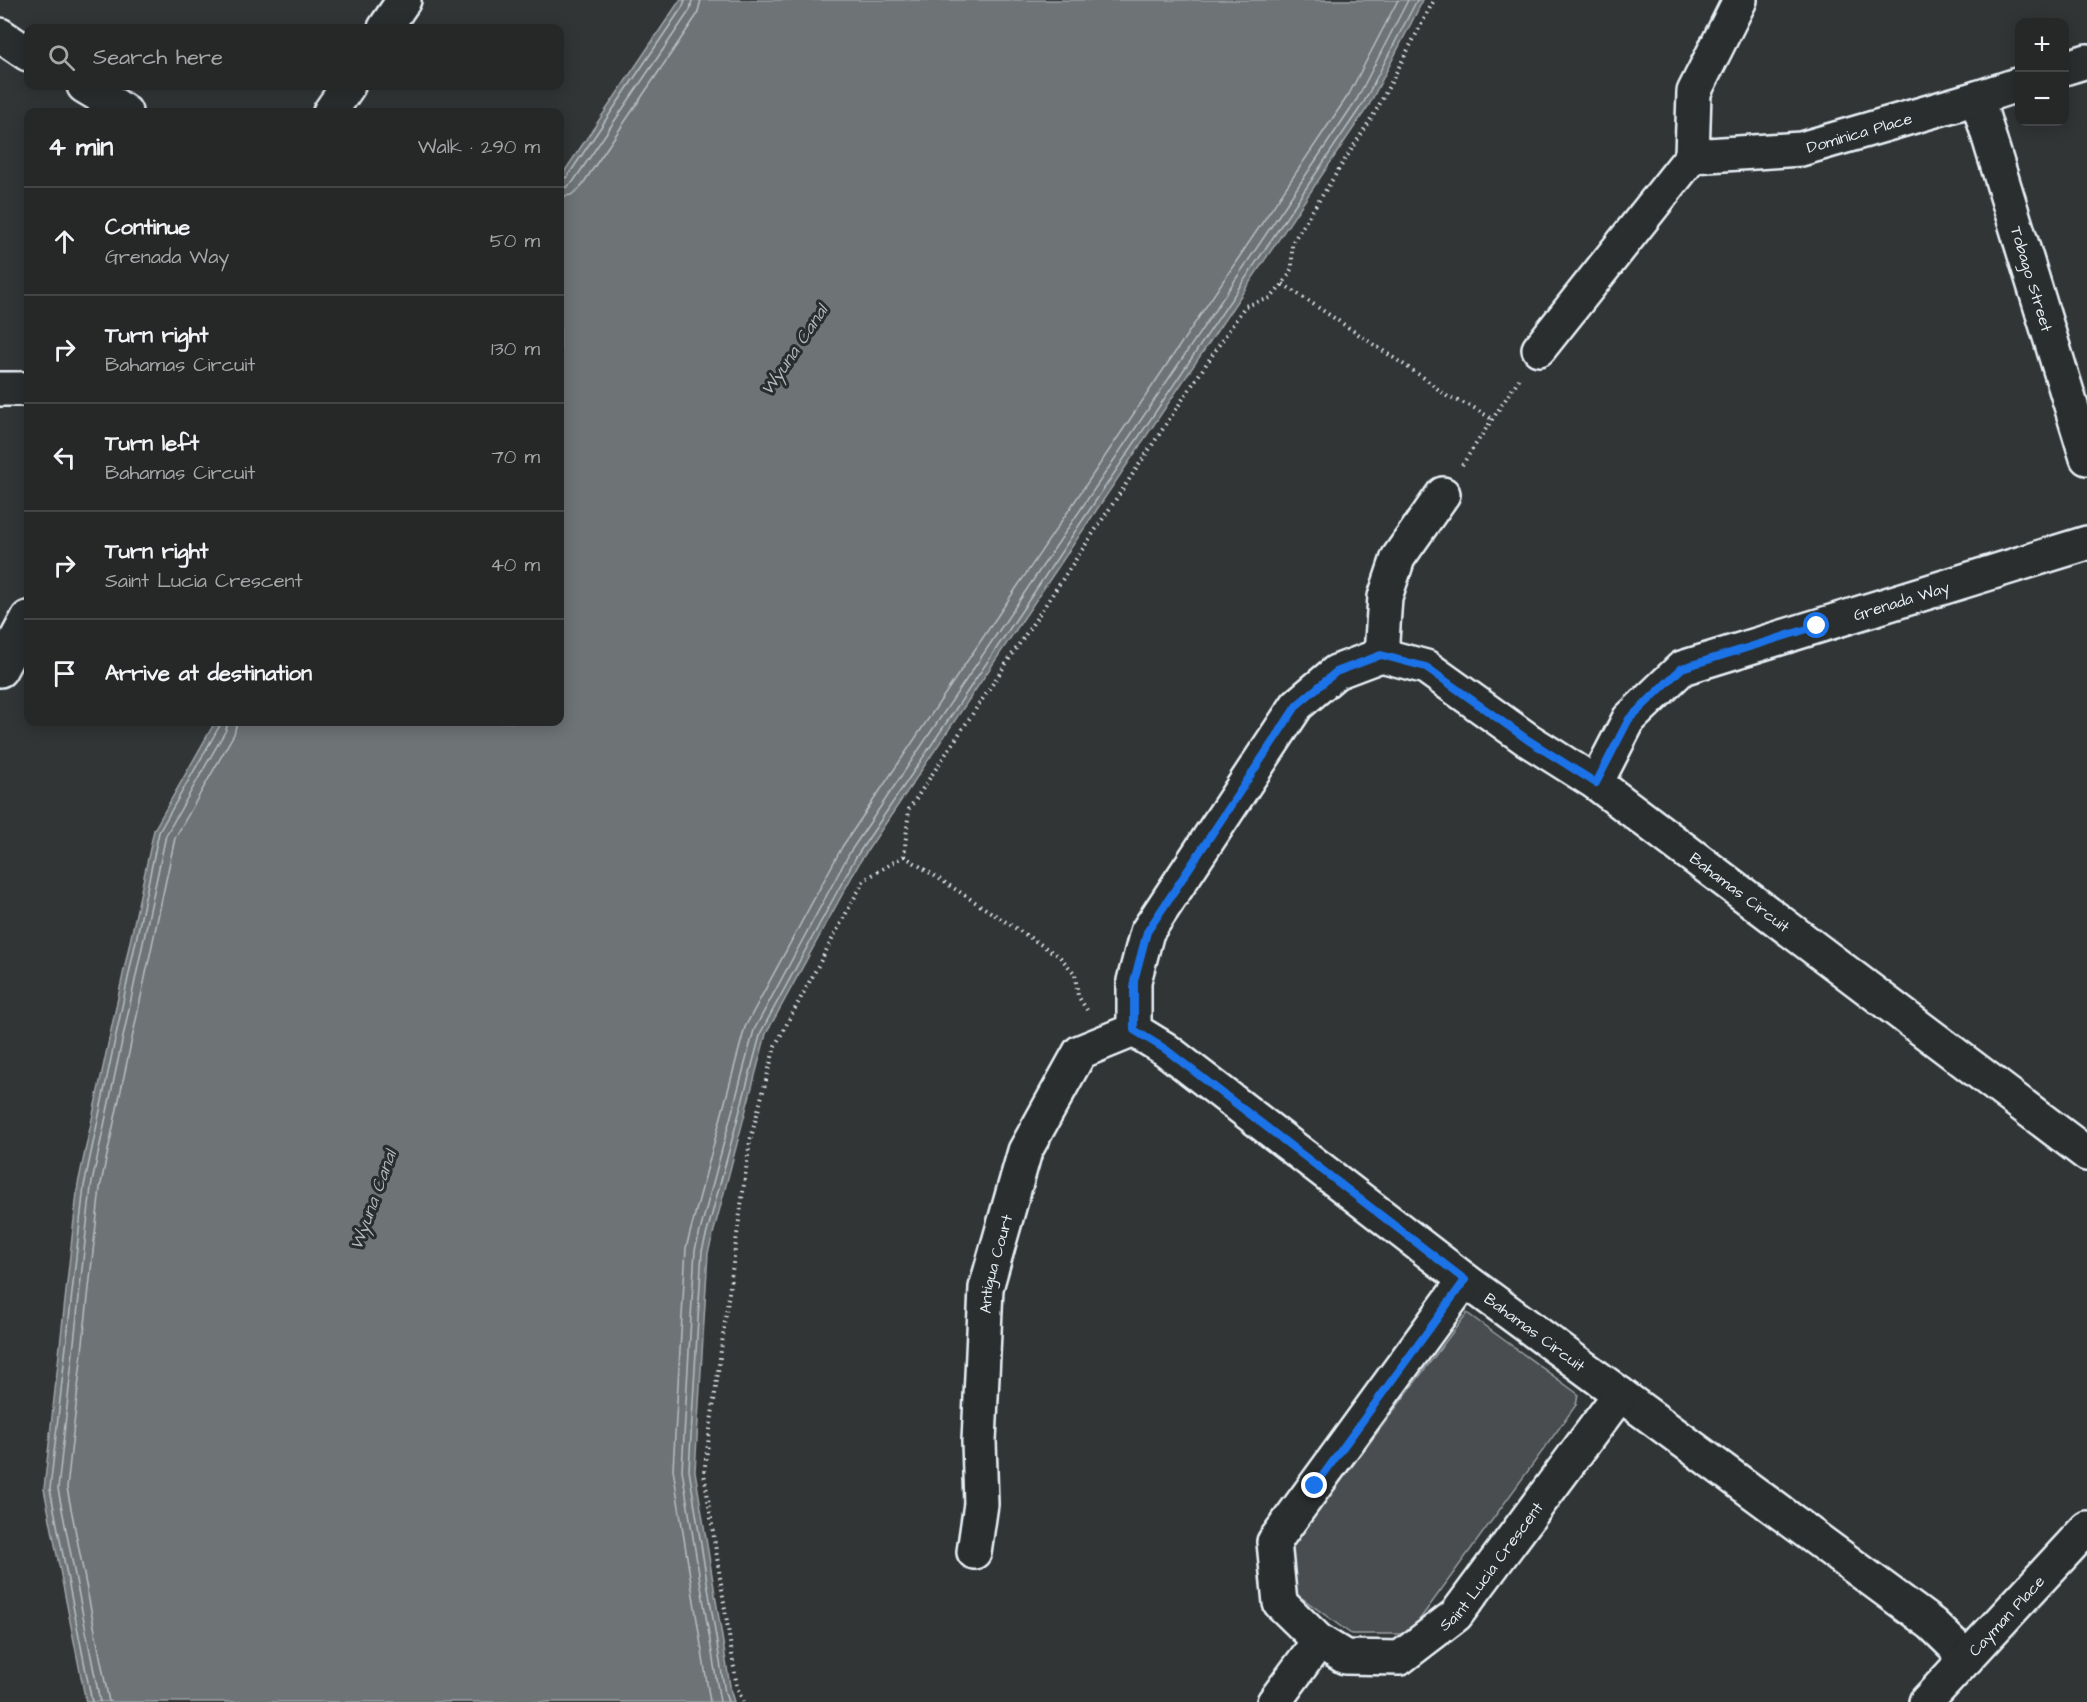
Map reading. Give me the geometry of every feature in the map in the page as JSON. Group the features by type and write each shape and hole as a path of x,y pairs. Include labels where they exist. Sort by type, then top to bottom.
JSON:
{"street":[{"path":"388,24 404,0"},
{"path":"1539,349 1692,156 1694,92 1740,0"},
{"path":"2069,66 2087,61"},
{"name":"Dominica Place","path":"1692,156 1801,150 2015,85"},
{"path":"91,90 120,108"},
{"path":"333,108 345,90"},
{"name":"Tobago Street","path":"1977,98 2087,459"},
{"path":"0,389 24,389"},
{"path":"1134,1030 1134,981 1147,932 1297,705 1336,672 1381,655 1385,597 1398,558 1443,494"},
{"name":"Grenada Way","path":"1596,783 1629,719 1682,668 2087,543"},
{"path":"0,670 24,625"},
{"name":"Bahamas Circuit","path":"1381,655 1426,667 1528,740 1596,783 2087,1154"},
{"name":"Bahamas Circuit","path":"1134,1030 1165,1049 1465,1280 1932,1624 1967,1658"},
{"name":"Antigua Court","path":"974,1552 981,1504 979,1441 986,1288 1025,1151 1080,1052 1134,1030"},
{"name":"Saint Lucia Crescent","path":"1465,1280 1274,1542 1280,1603 1319,1641 1345,1657 1400,1658 1456,1615 1620,1394"},
{"name":"Cayman Place","path":"1926,1702 2087,1528"},
{"path":"1274,1702 1319,1641"}],"path":[{"path":"904,856 909,809 1245,306 1271,298 1282,284 1292,268 1292,243 1376,111 1434,0"},
{"path":"1282,284 1424,378 1448,397 1492,418"},
{"path":"1443,494 1539,349"},
{"path":"904,856 1060,957 1075,974 1078,996 1093,1020 1134,1030"},
{"path":"743,1702 738,1687 704,1473 750,1141 775,1046 864,880 904,856"}],"shaded area":[{"path":"1467,1313 1578,1394 1576,1405 1409,1634 1351,1634 1298,1595 1287,1553"}],"water":[{"name":"Wyuna Canal","path":"680,0 1423,0 1369,105 861,860 766,1034 708,1253 695,1471 734,1702 86,1702 44,1489 78,1184 154,830 213,726 564,726 564,172"}],"route":[{"path":"1315,1486 1465,1280 1165,1049 1134,1030 1134,981 1147,932 1297,705 1336,672 1381,655 1426,667 1528,740 1596,783 1629,719 1682,668 1817,626"}]}
